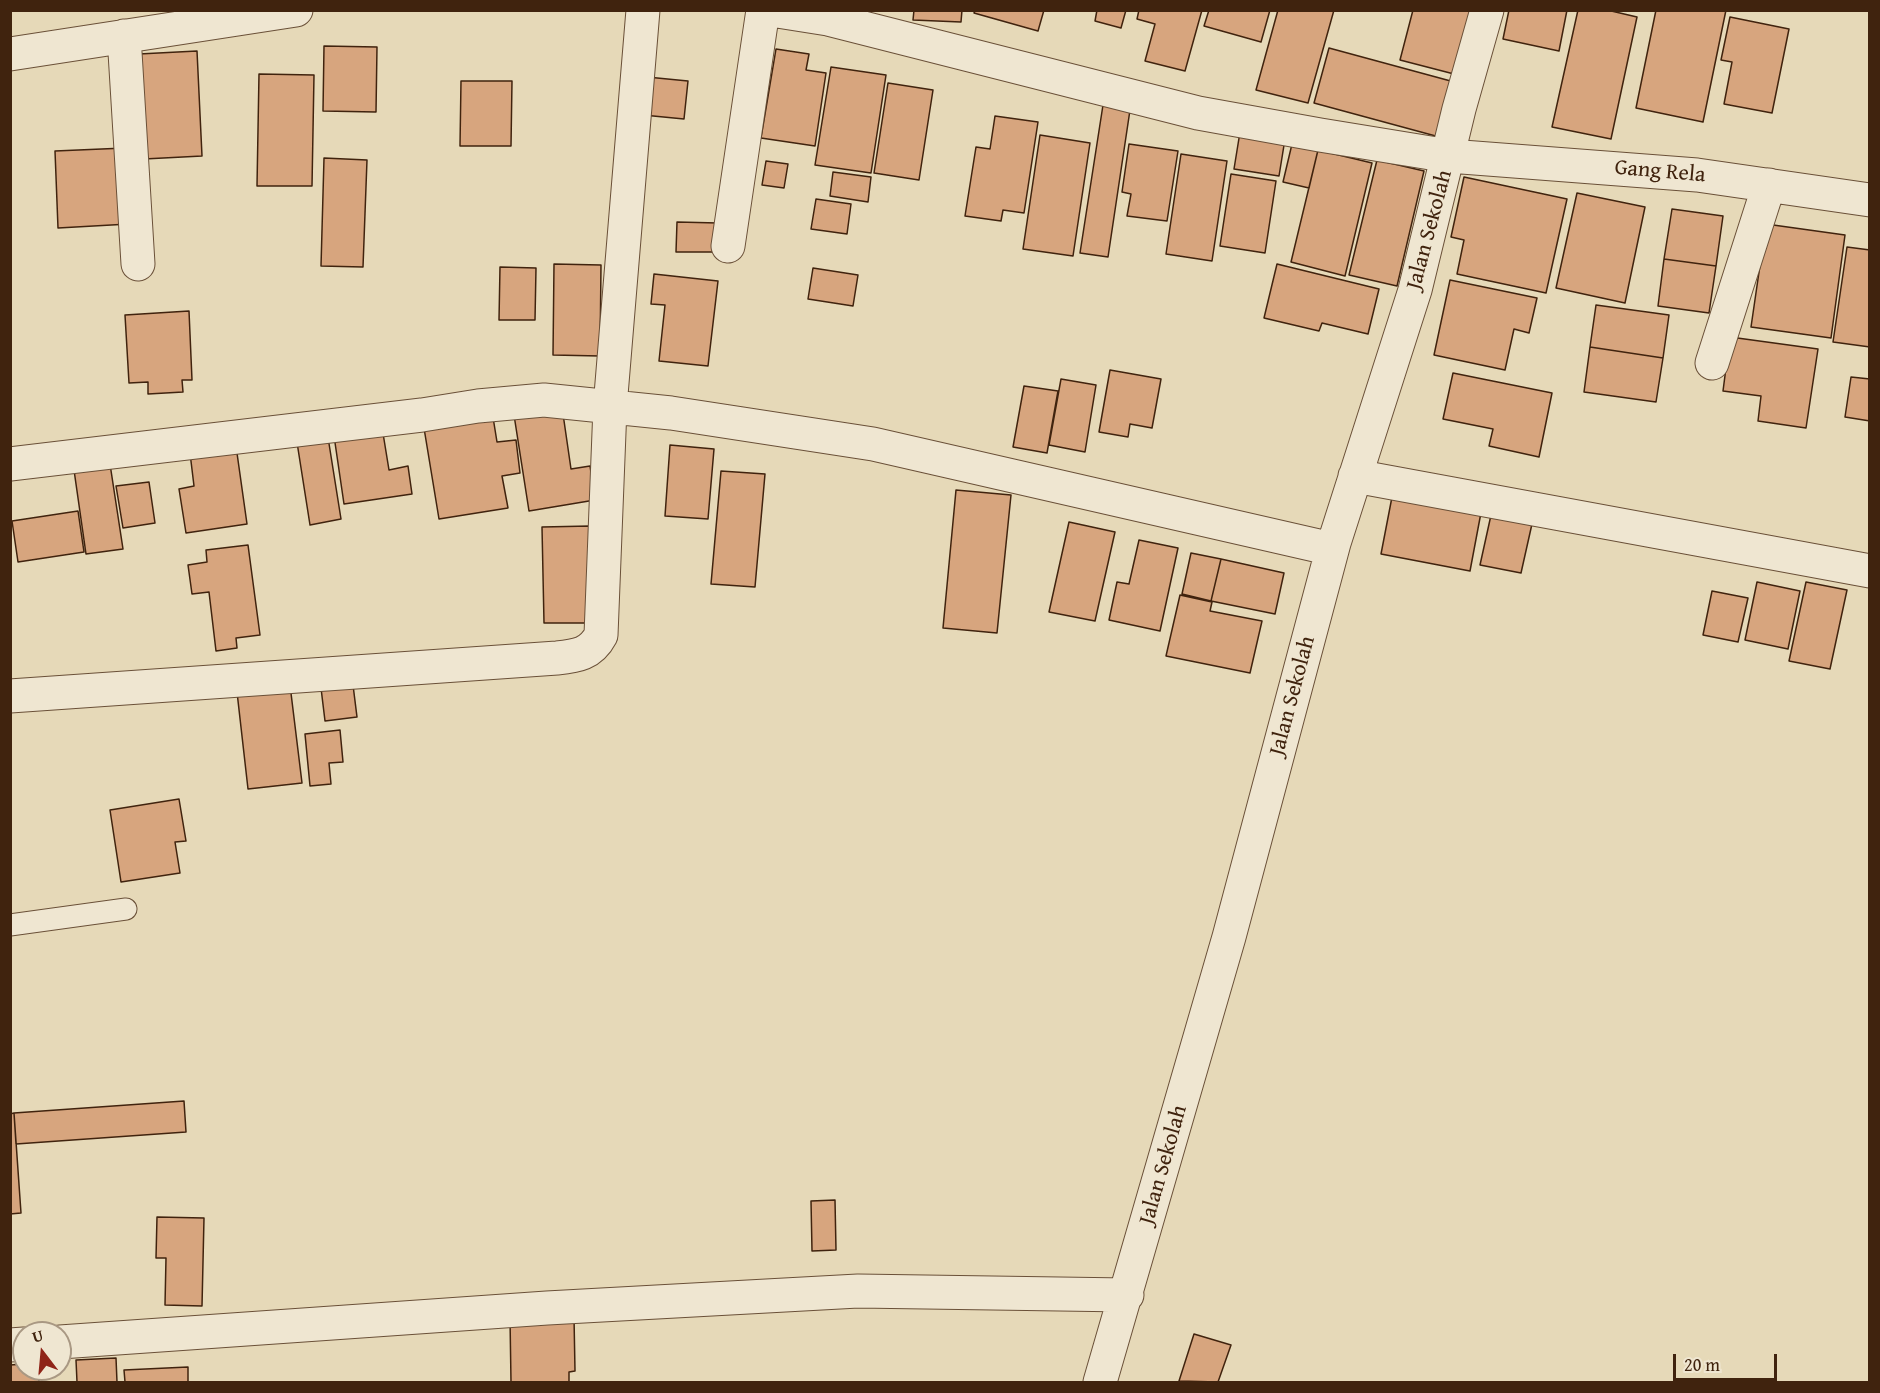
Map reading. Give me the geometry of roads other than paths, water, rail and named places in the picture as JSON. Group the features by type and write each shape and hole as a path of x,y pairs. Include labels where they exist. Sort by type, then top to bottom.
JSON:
{"street":[{"path":"10,54 296,10"},
{"path":"10,696 557,658 588,652 601,635 610,407 643,10"},
{"path":"728,246 763,10"},
{"name":"Gang Rela","path":"771,10 828,19 1198,113 1449,156 1697,174 1869,200"},
{"name":"Jalan Sekolah","path":"1100,1383 1229,937 1332,549 1415,290 1459,109 1487,10"},
{"path":"124,36 138,264"},
{"path":"1712,363 1769,185"},
{"path":"10,464 422,415 478,406 544,400 671,413 873,444 1332,549"},
{"path":"1355,476 1869,571"},
{"path":"72,1341 547,1308 858,1291 1127,1295"}],"lane":[{"path":"10,925 126,909"}]}
